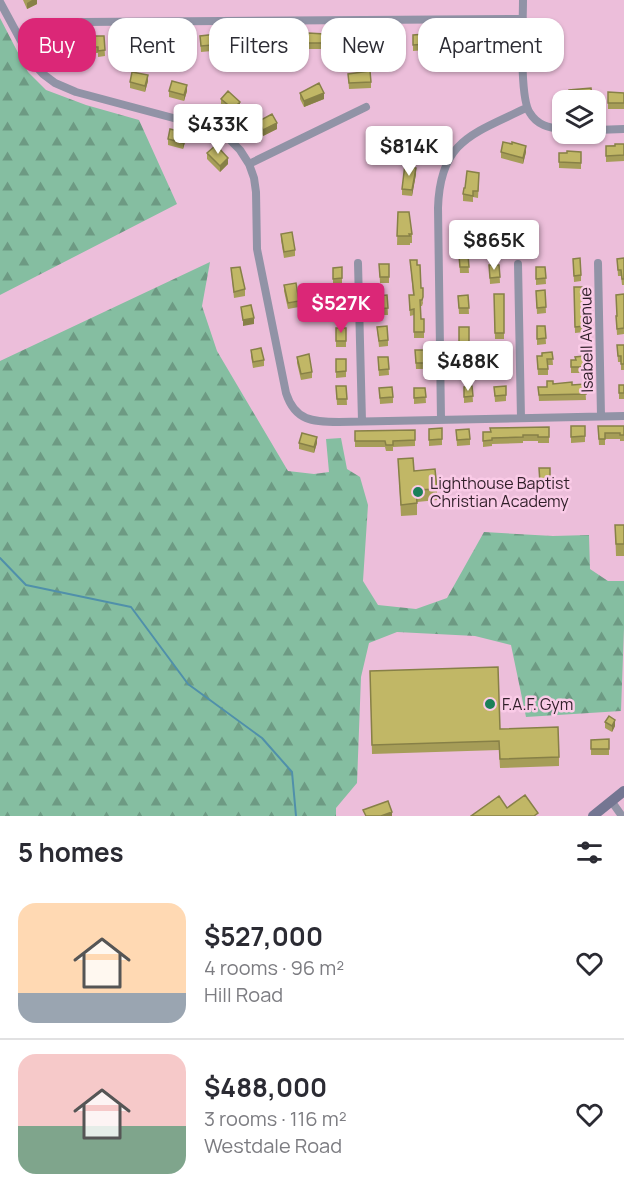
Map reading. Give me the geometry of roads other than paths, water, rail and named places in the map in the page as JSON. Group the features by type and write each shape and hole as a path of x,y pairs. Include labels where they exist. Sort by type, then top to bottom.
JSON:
{"main road":[{"path":"593,816 624,791"}],"street":[{"path":"523,0 523,18"},
{"path":"0,2 33,63 55,83 76,92 200,124 214,129 234,143 249,164 256,188 257,249 286,393 298,413 310,420 327,422 624,416"},
{"path":"96,22 418,20"},
{"path":"524,72 526,108 539,123 552,128"},
{"path":"249,164 366,107"},
{"path":"441,419 438,193 441,177 447,161 463,140 526,108"},
{"path":"606,130 624,129"},
{"path":"358,263 362,421"},
{"name":"Isabell Avenue","path":"598,263 601,416"},
{"path":"518,264 522,418"},
{"path":"612,802 622,816"}],"waterway":[{"path":"0,558 26,585 131,607 188,684 262,738 292,772 296,816"}],"place":[{"name":"Lighthouse Baptist Christian Academy","path":"418,492"},
{"name":"F.A.F. Gym","path":"490,704"}]}
